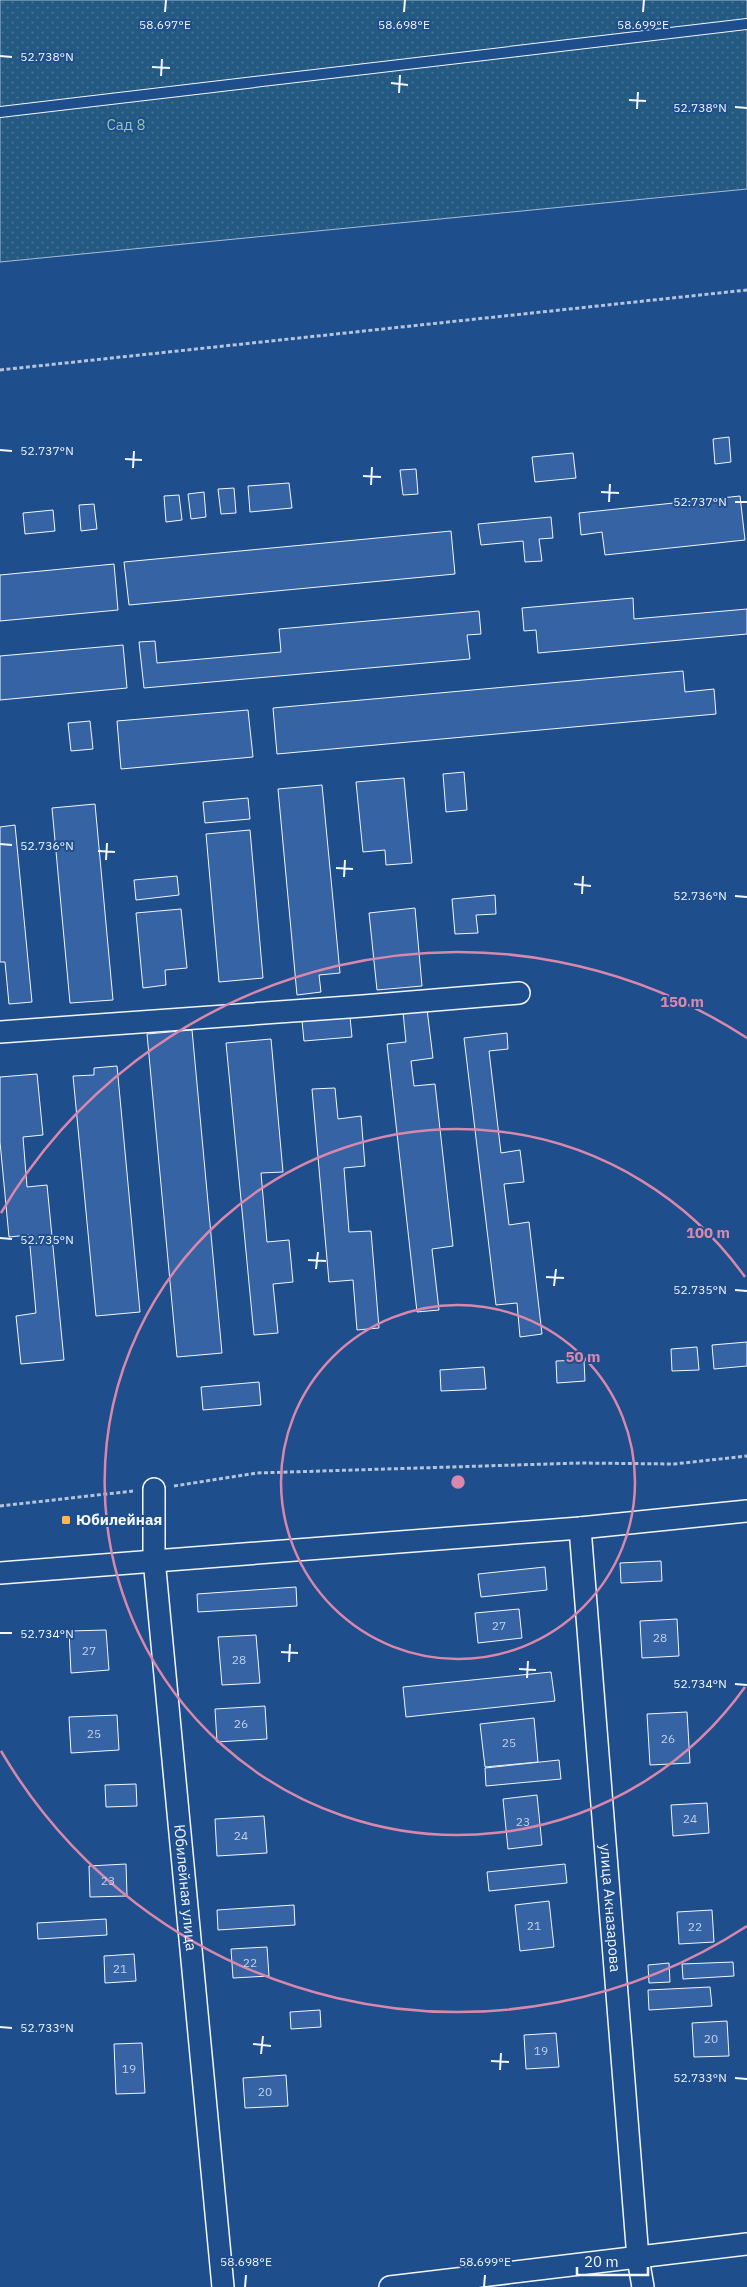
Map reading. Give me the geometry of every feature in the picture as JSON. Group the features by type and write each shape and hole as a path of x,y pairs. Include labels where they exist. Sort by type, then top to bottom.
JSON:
{"street":[{"path":"0,1032 372,1005 519,992"},
{"name":"Юбилейная улица","path":"154,1489 154,1559 223,2287"},
{"path":"0,1573 154,1559 580,1528 747,1511"},
{"name":"улица Акназарова","path":"580,1528 638,2258 643,2287"},
{"path":"390,2287 747,2244"}],"lane":[{"path":"0,112 747,24"}],"path":[{"path":"0,370 747,290"},
{"path":"0,1506 154,1489 257,1473 580,1463 674,1464 747,1456"}],"green space":[{"name":"Сад 8","path":"0,0 747,0 747,189 0,262"}],"building":[{"path":"729,437 731,462 715,464 713,439"},
{"path":"573,453 576,478 535,482 532,457"},
{"path":"416,469 418,494 403,495 400,470"},
{"path":"289,483 292,508 250,512 248,486"},
{"path":"234,488 236,513 221,514 218,489"},
{"path":"204,492 206,517 191,519 188,494"},
{"path":"179,495 182,520 166,522 164,496"},
{"path":"740,496 745,540 605,555 602,532 581,535 579,513"},
{"path":"94,504 97,529 81,531 79,505"},
{"path":"53,510 55,531 25,534 23,513"},
{"path":"551,517 553,538 539,539 542,561 525,562 523,541 481,545 478,524"},
{"path":"451,531 455,574 129,605 124,562"},
{"path":"114,564 118,610 0,621 0,575"},
{"path":"633,598 634,619 747,609 747,634 538,653 536,630 524,631 522,608"},
{"path":"479,611 481,634 467,635 470,659 144,688 139,642 155,641 157,663 281,652 279,629"},
{"path":"123,645 127,688 0,700 0,656"},
{"path":"683,671 685,692 714,689 716,714 277,754 273,708"},
{"path":"248,710 253,757 121,769 117,721"},
{"path":"90,721 93,749 71,751 68,723"},
{"path":"464,772 467,810 446,812 443,774"},
{"path":"404,778 412,863 386,865 385,850 363,852 356,782"},
{"path":"322,785 340,973 319,975 321,992 297,995 278,789"},
{"path":"248,798 250,819 205,823 203,802"},
{"path":"95,804 113,1000 70,1003 52,808"},
{"path":"15,825 32,1002 9,1004 5,962 0,962 0,827"},
{"path":"250,830 263,978 219,982 206,834"},
{"path":"177,876 179,895 136,900 134,880"},
{"path":"495,895 496,914 476,915 478,933 455,934 452,899"},
{"path":"415,908 422,986 377,990 369,913"},
{"path":"181,909 187,968 165,970 166,985 143,988 136,913"},
{"path":"427,1009 433,1058 411,1061 414,1086 435,1084 453,1246 432,1249 439,1310 417,1312 387,1044 406,1042 403,1012"},
{"path":"350,1017 352,1037 304,1041 302,1021"},
{"path":"192,1030 222,1353 177,1357 147,1034"},
{"path":"507,1033 508,1049 489,1051 501,1153 520,1150 524,1182 504,1184 509,1225 529,1222 542,1334 520,1337 517,1303 496,1305 464,1038"},
{"path":"271,1039 283,1172 261,1173 267,1242 289,1240 293,1282 273,1284 278,1333 254,1335 226,1043"},
{"path":"117,1066 140,1312 96,1316 73,1076 94,1075 94,1068"},
{"path":"37,1074 43,1135 23,1137 27,1187 47,1185 64,1360 21,1364 16,1316 36,1313 29,1235 9,1237 0,1142 0,1077"},
{"path":"335,1088 338,1119 361,1116 365,1166 344,1168 349,1232 371,1231 379,1328 357,1330 353,1280 329,1282 312,1089"},
{"path":"747,1342 747,1366 714,1369 712,1345"},
{"path":"697,1347 699,1370 672,1371 671,1349"},
{"path":"584,1360 585,1381 557,1383 556,1361"},
{"path":"484,1367 486,1389 441,1391 440,1370"},
{"path":"259,1382 261,1405 203,1410 201,1387"},
{"path":"661,1561 662,1581 621,1583 620,1563"},
{"path":"545,1567 547,1590 481,1597 478,1574"},
{"path":"296,1587 297,1606 198,1612 197,1594"},
{"path":"519,1609 522,1638 478,1643 475,1613"},
{"path":"677,1619 679,1656 642,1658 640,1621"},
{"path":"106,1630 109,1670 71,1673 69,1631"},
{"path":"256,1635 260,1683 222,1685 218,1637"},
{"path":"551,1672 555,1701 406,1717 403,1687"},
{"path":"265,1706 267,1739 217,1742 215,1709"},
{"path":"687,1712 690,1763 650,1765 647,1714"},
{"path":"117,1715 119,1750 71,1753 69,1717"},
{"path":"534,1718 538,1762 485,1767 480,1724"},
{"path":"559,1760 561,1779 486,1786 485,1768"},
{"path":"136,1784 137,1806 106,1807 105,1785"},
{"path":"537,1795 542,1845 508,1849 503,1799"},
{"path":"707,1803 709,1833 673,1836 671,1805"},
{"path":"264,1816 267,1853 217,1856 215,1819"},
{"path":"126,1864 127,1896 90,1897 89,1866"},
{"path":"565,1864 567,1883 489,1891 487,1872"},
{"path":"549,1901 554,1947 520,1951 515,1905"},
{"path":"294,1905 295,1925 218,1930 217,1910"},
{"path":"712,1910 714,1942 679,1944 677,1912"},
{"path":"106,1919 107,1935 38,1939 37,1923"},
{"path":"267,1947 269,1976 233,1978 231,1949"},
{"path":"134,1954 136,1981 105,1983 104,1956"},
{"path":"733,1962 734,1976 683,1979 682,1964"},
{"path":"669,1963 670,1982 649,1983 648,1965"},
{"path":"710,1987 712,2006 649,2010 648,1990"},
{"path":"320,2010 321,2027 291,2029 290,2012"},
{"path":"727,2021 729,2056 694,2057 692,2023"},
{"path":"556,2033 559,2067 526,2069 524,2035"},
{"path":"142,2043 145,2093 116,2094 114,2044"},
{"path":"286,2075 288,2106 245,2108 243,2078"}],"place":[{"name":"Юбилейная","path":"66,1520"}]}
